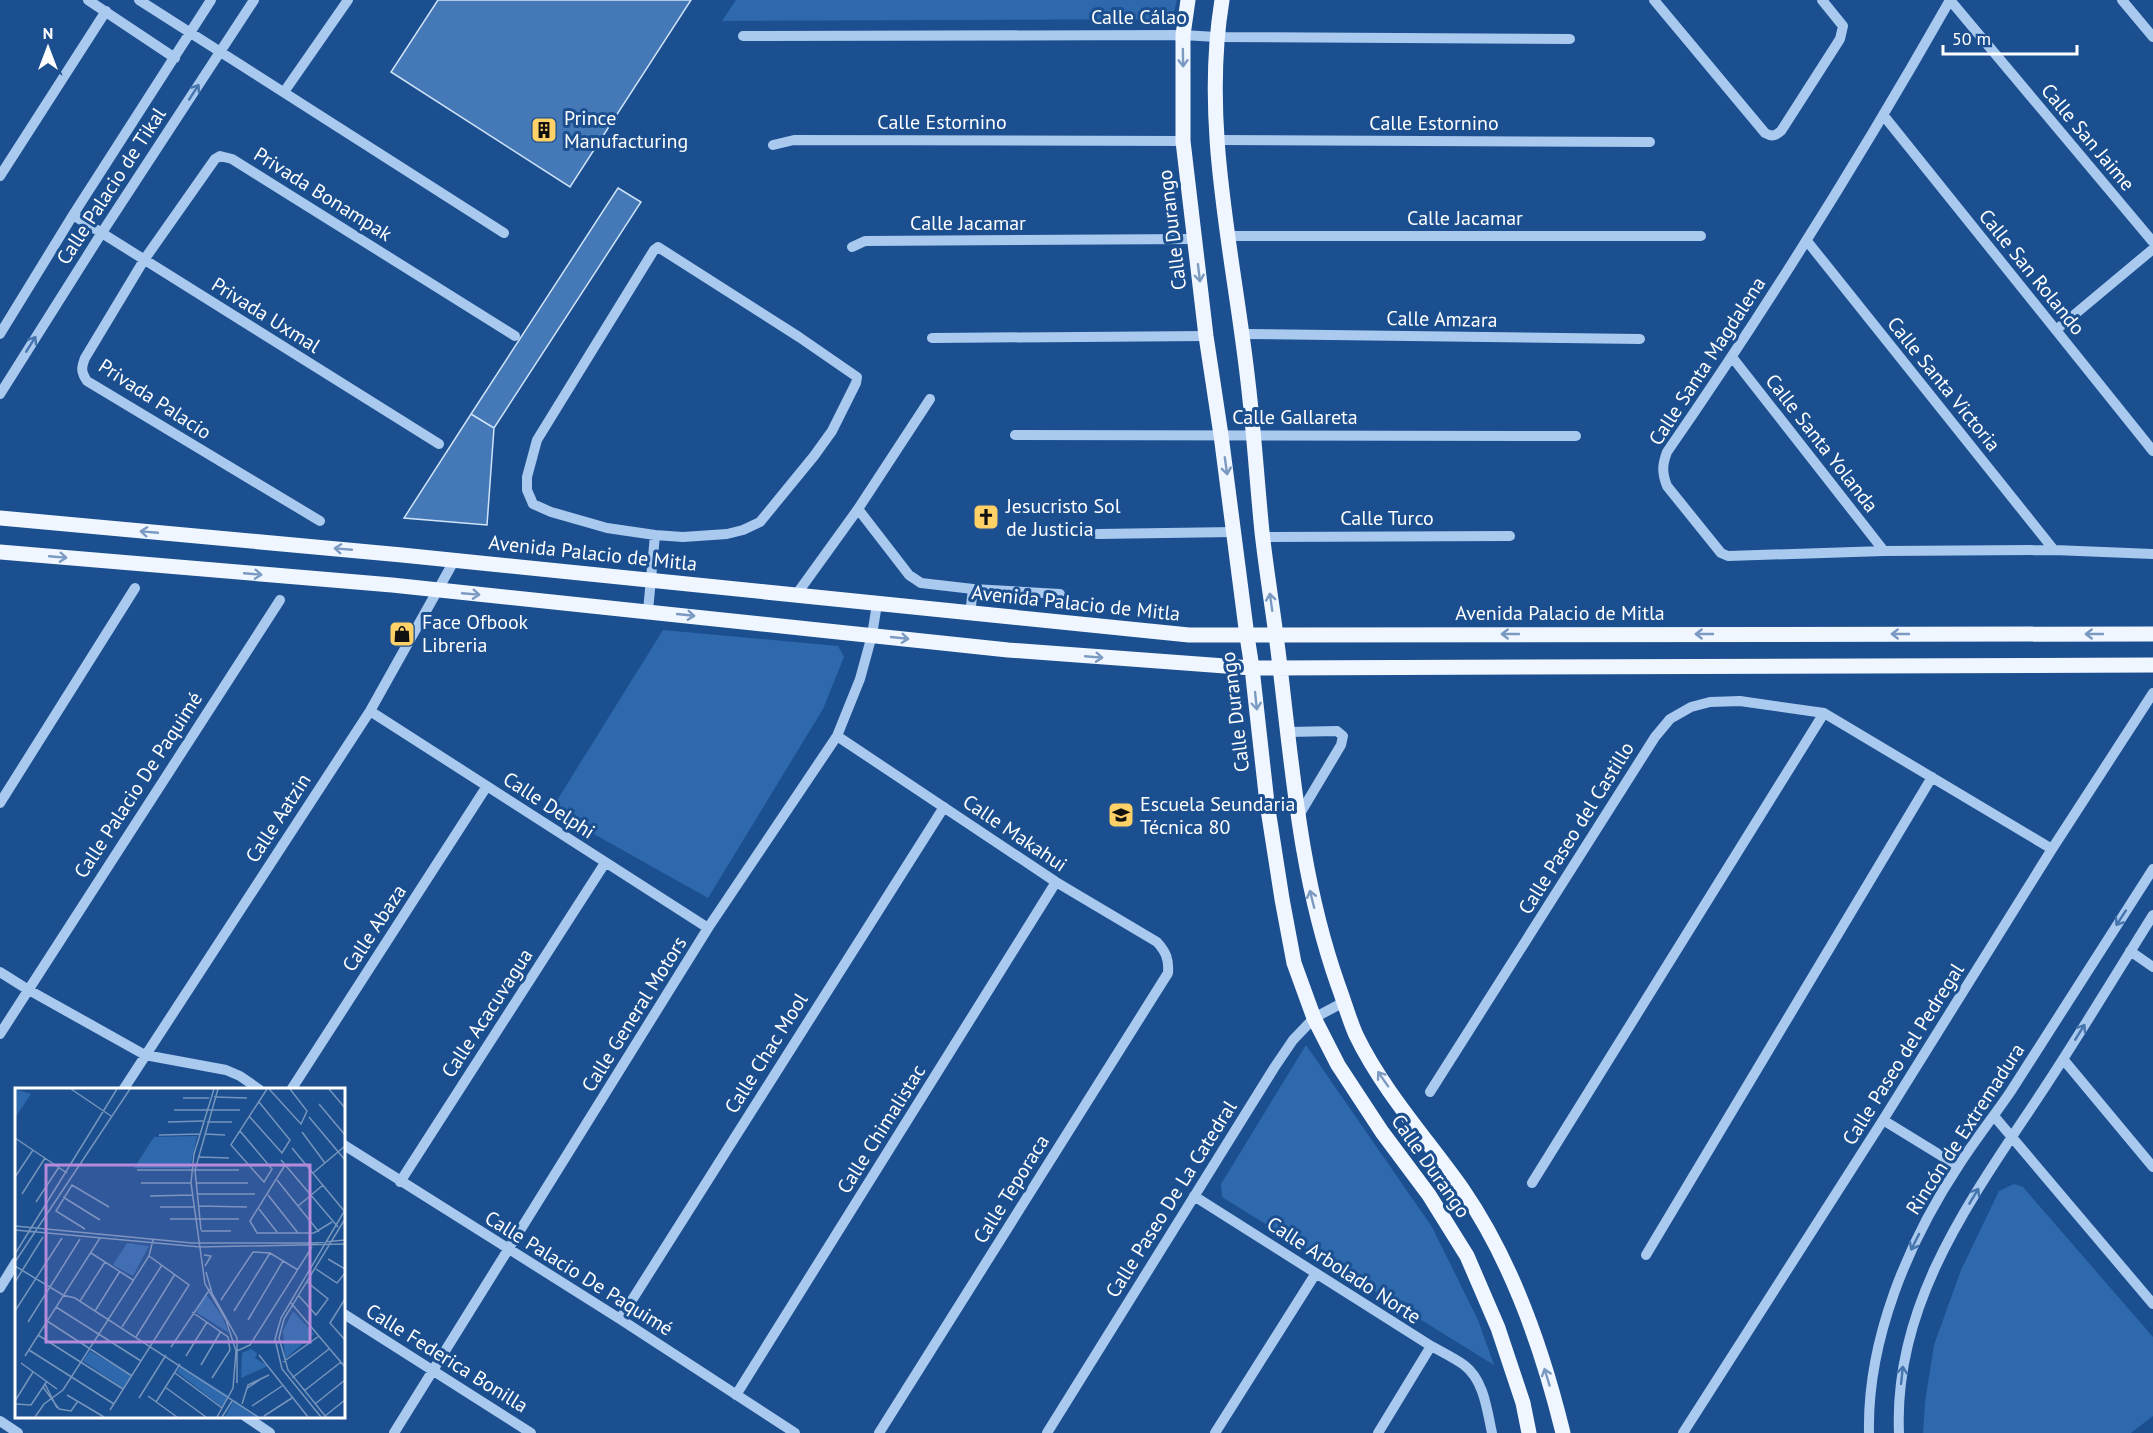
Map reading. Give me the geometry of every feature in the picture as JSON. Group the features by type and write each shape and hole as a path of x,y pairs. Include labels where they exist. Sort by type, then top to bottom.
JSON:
{"main road":[{"name":"Calle Durango","path":"1188,0 1183,35 1183,141 1206,336 1252,668 1267,803 1294,963 1314,1018 1338,1065 1382,1132 1429,1195 1467,1256 1498,1328 1523,1403 1529,1433"},
{"name":"Calle Durango","path":"1222,0 1216,37 1217,140 1228,236 1243,334 1263,537 1287,732 1309,886 1323,944 1356,1034 1378,1074 1465,1194 1491,1239 1537,1343 1563,1433"},
{"name":"Avenida Palacio de Mitla","path":"0,518 651,580 1143,631 1247,636 1276,634 2153,634"},
{"path":"0,552 648,611 1008,650 1252,668 2153,665"}],"street":[{"path":"88,0 175,58"},
{"path":"139,0 504,232"},
{"name":"Calle Palacio de Tikal","path":"0,334 73,215 211,0"},
{"name":"Calle Palacio de Tikal","path":"0,394 101,234 254,0"},
{"path":"284,92 348,0"},
{"path":"1654,0 1765,134 1770,136 1781,131 1840,39 1843,26 1822,0"},
{"name":"Calle Santa Magdalena","path":"1950,0 1884,116 1843,178 1807,241 1667,452 1662,470 1667,486 1721,553 1728,556 1884,551 2054,550 2153,554"},
{"name":"Calle San Jaime","path":"1950,0 2153,242"},
{"path":"2122,0 2153,37"},
{"path":"0,176 106,11"},
{"name":"Calle Cálao","path":"743,36 1183,35 1570,39"},
{"name":"Calle San Rolando","path":"1884,116 2153,451"},
{"name":"Calle Estornino","path":"773,145 794,140 1183,141"},
{"name":"Calle Estornino","path":"1217,140 1650,142"},
{"name":"Privada Bonampak","path":"144,260 215,159 226,156 515,336"},
{"name":"Privada Uxmal","path":"73,215 440,444"},
{"name":"Calle Jacamar","path":"1228,236 1701,236"},
{"name":"Calle Jacamar","path":"852,248 865,242 1195,239"},
{"name":"Calle Santa Victoria","path":"1807,241 2054,550"},
{"path":"658,248 799,337 856,375 857,380 832,431 760,522 727,534 683,537 655,535 607,528 550,512 533,504 527,490 527,477 537,440 654,249 658,248"},
{"path":"2056,330 2153,249"},
{"name":"Privada Palacio","path":"144,260 81,366 87,381 320,521"},
{"name":"Calle Amzara","path":"1243,334 1640,339"},
{"path":"932,338 1206,336"},
{"name":"Calle Santa Yolanda","path":"1732,357 1884,551"},
{"path":"796,595 858,509 930,399"},
{"name":"Calle Gallareta","path":"1015,435 1576,436"},
{"path":"858,509 909,575 921,583 973,590 1060,594"},
{"path":"1097,534 1234,532"},
{"path":"648,611 655,535"},
{"name":"Calle Turco","path":"1263,537 1510,536"},
{"name":"Calle Aatzin","path":"124,1088 370,711 454,561"},
{"path":"0,803 135,588"},
{"path":"970,614 973,590"},
{"name":"Calle Palacio De Paquimé","path":"0,1034 280,600"},
{"name":"Calle General Motors","path":"394,1433 708,928 837,736 860,679 872,635 877,604"},
{"name":"Calle Paseo del Pedregal","path":"1683,1433 2153,693"},
{"name":"Calle Paseo del Castillo","path":"1430,1092 1655,736 1670,719 1691,707 1710,702 1740,701 1824,713 2052,849"},
{"name":"Calle Delphi","path":"370,711 708,928"},
{"path":"1532,1183 1824,713"},
{"path":"1287,732 1337,731 1343,736 1341,745 1298,818"},
{"name":"Calle Makahui","path":"837,736 1056,882 1157,942 1165,951 1169,962"},
{"path":"1646,1255 1932,777"},
{"name":"Calle Abaza","path":"292,1088 487,786"},
{"name":"Calle Chac Mool","path":"620,1319 944,807"},
{"name":"Calle Acacuvagua","path":"400,1182 605,863"},
{"name":"Rincón de Extremadura","path":"1869,1433 1876,1357 1894,1292 1914,1243 1958,1166 1994,1116 2153,869"},
{"name":"Calle Chimalistac","path":"736,1395 1056,882"},
{"path":"1899,1433 1898,1408 1904,1357 1921,1298 1942,1252 1976,1193 2153,915"},
{"path":"2130,951 2153,967"},
{"name":"Calle Teporaca","path":"879,1433 1168,973 1169,962"},
{"path":"0,972 145,1055 226,1071 240,1076 258,1088"},
{"name":"Calle Paseo De La Catedral","path":"1047,1433 1293,1040 1314,1018 1344,1002"},
{"path":"2063,1059 2153,1167"},
{"path":"1994,1116 2153,1304"},
{"path":"1883,1120 1958,1166"},
{"name":"Calle Palacio De Paquimé","path":"345,1146 620,1319 795,1433"},
{"name":"Calle Arbolado Norte","path":"1194,1196 1464,1365 1474,1375 1484,1400 1492,1433"},
{"path":"0,1288 15,1266"},
{"path":"1215,1433 1316,1273"},
{"name":"Calle Federica Bonilla","path":"345,1315 531,1433"},
{"path":"1378,1433 1431,1346"},
{"path":"248,1418 270,1433"},
{"path":"0,1421 18,1433"}],"shaded area":[{"path":"736,0 1177,0 1172,19 722,21"},
{"path":"663,630 838,646 844,657 823,709 708,898 551,810"},
{"path":"1306,1045 1432,1227 1478,1320 1494,1365 1222,1197 1221,1184"},
{"path":"2014,1184 2023,1187 2153,1337 2153,1416 2131,1433 1923,1433 1925,1402 1934,1345 1961,1270 1999,1191"}],"building":[{"name":"Prince Manufacturing","path":"438,0 691,0 570,187 391,72"},
{"path":"618,188 641,202 494,428 471,414"},
{"path":"471,414 494,428 487,525 404,518"}],"place":[{"name":"Prince Manufacturing","path":"544,130"},
{"name":"Jesucristo Sol de Justicia","path":"986,517"},
{"name":"Face Ofbook Libreria","path":"402,634"},
{"name":"Escuela Seundaria Técnica 80","path":"1121,815"}]}
